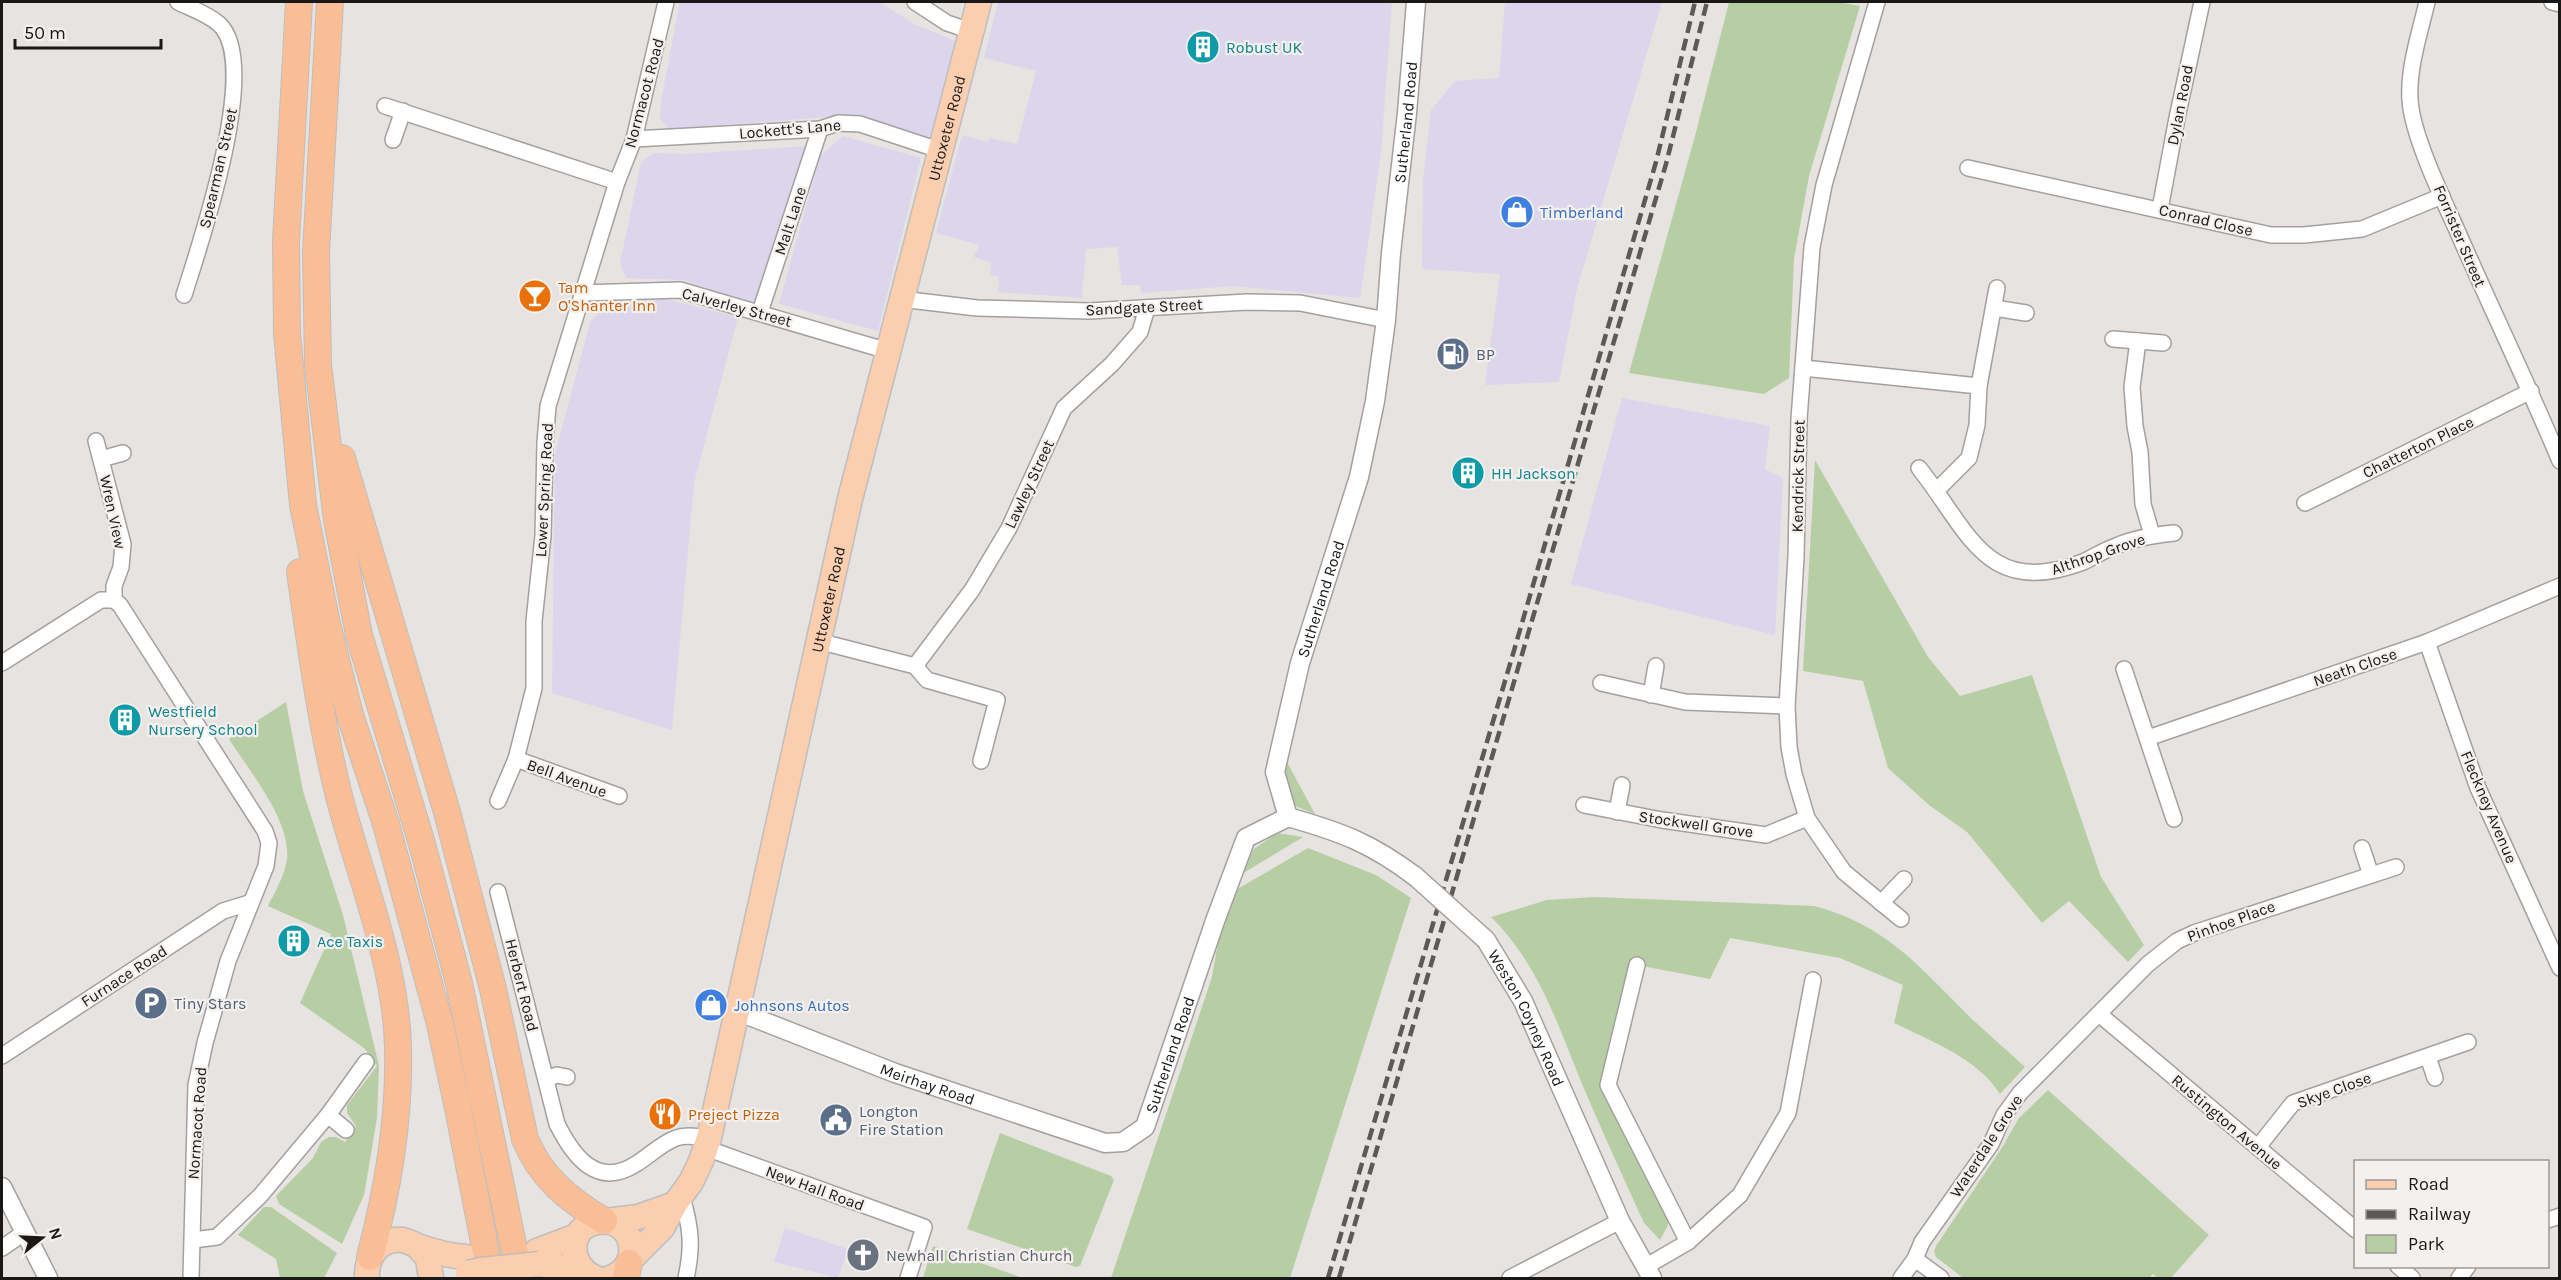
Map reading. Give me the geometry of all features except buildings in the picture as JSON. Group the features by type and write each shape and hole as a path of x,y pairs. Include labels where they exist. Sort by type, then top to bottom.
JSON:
{"highway":[{"path":"299,2 286,241 292,501 316,684 340,798 393,997 398,1046 397,1107 391,1163 364,1270"},
{"path":"330,2 316,252 318,365 337,520 352,605 422,844 532,1264"},
{"path":"316,252 331,400 344,466 447,812 493,989 525,1139 532,1156 556,1188 605,1221"},
{"path":"288,356 303,505 327,624 350,715 386,824 440,1024 458,1108 470,1272"}],"main road":[{"name":"Uttoxeter Road","path":"624,1270 662,1228 691,1182 707,1143 850,499 979,2"},
{"path":"532,1264 578,1236 588,1225 638,1217 678,1200"},
{"path":"605,1221 622,1228 629,1238 632,1248 624,1270"},
{"path":"578,1236 574,1254 578,1266 590,1276"},
{"path":"364,1270 375,1250 388,1242 400,1240 453,1257 470,1272 532,1264 555,1266 590,1276"},
{"path":"417,1246 428,1258 431,1278"}],"street":[{"name":"Spearman Street","path":"178,2 219,24 228,39 235,62 235,93 231,121 200,243 184,295"},
{"name":"Normacot Road","path":"616,182 634,139 666,2"},
{"path":"915,2 947,23 971,31"},
{"name":"Sutherland Road","path":"1123,1142 1145,1127 1215,921 1246,838 1288,817 1275,772 1300,663 1359,477 1375,401 1386,320 1416,2"},
{"name":"Kendrick Street","path":"1877,2 1824,185 1812,247 1799,419 1796,557 1787,706 1789,747 1807,818 1844,872 1901,919"},
{"name":"Dylan Road","path":"2160,209 2202,2"},
{"name":"Forrister Street","path":"2427,2 2411,73 2410,100 2416,129 2442,196 2531,391 2559,461"},
{"path":"2552,2 2559,4"},
{"path":"385,106 616,182"},
{"path":"393,140 403,111"},
{"name":"Lockett's Lane","path":"634,139 820,129 838,123 860,124 942,151"},
{"name":"Malt Lane","path":"760,312 820,129"},
{"name":"Conrad Close","path":"1968,168 2271,235 2304,236 2362,229 2442,196"},
{"name":"Lower Spring Road","path":"498,801 516,759 534,688 534,621 543,536 548,406 616,182"},
{"path":"1937,490 1969,458 1977,425 1979,386 1997,288"},
{"name":"Calverley Street","path":"581,293 680,290 888,351"},
{"name":"Sandgate Street","path":"901,299 977,308 1089,311 1246,302 1300,303 1386,320"},
{"name":"Lawley Street","path":"915,666 972,591 1009,528 1065,408 1112,364 1140,332 1147,308"},
{"path":"1994,308 2026,314"},
{"path":"2113,339 2163,343"},
{"name":"Althrop Grove","path":"2138,341 2132,387 2140,452 2143,504 2152,535"},
{"path":"1803,368 1979,386"},
{"name":"Chatterton Place","path":"2305,503 2531,391"},
{"name":"Wren View","path":"96,441 123,544 121,567 114,586 114,600"},
{"name":"Wren View","path":"101,459 123,453"},
{"name":"Althrop Grove","path":"1920,468 1937,490 1962,531 1990,560 2008,569 2032,573 2056,571 2117,545 2152,535 2174,533"},
{"name":"Neath Close","path":"2148,738 2427,642 2559,586"},
{"path":"2,663 101,600 114,600"},
{"name":"Normacot Road","path":"114,600 120,605 266,831 269,843 266,866 249,903 228,961 196,1085 191,1278"},
{"path":"818,641 915,666 927,680 997,700 981,761"},
{"name":"Fleckney Avenue","path":"2427,642 2478,788 2559,968"},
{"path":"1651,695 1656,666"},
{"path":"2124,669 2174,819"},
{"path":"1601,683 1685,702 1787,706"},
{"name":"Bell Avenue","path":"516,759 619,796"},
{"name":"Stockwell Grove","path":"1617,812 1622,785"},
{"name":"Stockwell Grove","path":"1584,805 1766,835 1807,818"},
{"name":"Weston Coyney Road","path":"1288,817 1329,828 1367,843 1386,854 1416,877 1486,940 1523,1002 1620,1221 1649,1273"},
{"path":"2362,848 2371,875"},
{"name":"Pinhoe Place","path":"2067,1045 2148,964 2177,941 2253,912 2396,867"},
{"path":"1881,903 1904,879"},
{"name":"Herbert Road","path":"498,892 557,1124 577,1158 589,1167 602,1172 616,1172"},
{"name":"Furnace Road","path":"2,1056 223,911 249,903"},
{"path":"1637,964 1608,1085 1688,1242"},
{"path":"1649,1273 1688,1242 1740,1195 1788,1113 1813,980"},
{"name":"Meirhay Road","path":"736,1011 917,1080 1105,1143 1123,1142"},
{"name":"Rustington Avenue","path":"2099,1014 2354,1229"},
{"name":"Skye Close","path":"2258,1147 2293,1103 2468,1042"},
{"name":"Waterdale Grove","path":"1901,1278 1915,1259 1930,1230 1991,1144 2010,1105 2067,1045"},
{"path":"2428,1057 2434,1078"},
{"path":"193,1240 217,1237 260,1196 328,1115 366,1062"},
{"path":"546,1079 556,1075 567,1077"},
{"path":"328,1115 346,1130"},
{"name":"New Hall Road","path":"616,1172 633,1166 678,1137 707,1143 924,1227 908,1278"},
{"path":"2,1187 48,1278"},
{"path":"678,1200 691,1227 692,1254 686,1278"},
{"path":"1510,1278 1620,1221"},
{"path":"2,1248 25,1232"},
{"path":"1915,1259 1941,1278"},
{"path":"2400,1268 2412,1278"}],"shaded area":[{"path":"680,2 880,2 914,24 955,41 931,138 854,115 669,129 660,119 661,101"},
{"path":"998,2 1392,2 1381,153 1360,298 1233,286 1141,293 1140,285 1122,285 1117,247 1086,249 1082,298 998,292 999,277 990,275 991,263 974,257 979,245 936,233 962,135 988,142 990,138 1017,144 1036,71 984,58"},
{"path":"1505,2 1662,2 1577,289 1559,382 1485,385 1500,274 1422,269 1423,179 1431,110 1455,81 1499,78"},
{"path":"843,136 921,158 878,331 779,304 820,156"},
{"path":"806,146 755,306 683,280 626,278 620,263 641,162 654,153 685,154"},
{"path":"665,299 738,317 694,483 672,730 552,693 555,454 590,323 605,305"},
{"path":"1622,398 1770,426 1765,469 1783,478 1775,635 1571,584"},
{"path":"785,1228 848,1249 838,1278 774,1262"}],"green space":[{"path":"1729,2 1838,2 1860,6 1809,176 1794,259 1789,378 1764,394 1629,373 1695,136"},
{"path":"1815,460 1928,657 1960,696 2032,675 2101,877 2144,945 2128,962 2069,901 2042,923 1967,832 1929,805 1888,768 1863,681 1803,671"},
{"path":"286,702 303,791 343,915 379,1066 377,1118 364,1195 342,1244 279,1204 276,1196 313,1158 321,1142 329,1137 336,1137 345,1142 356,1126 347,1113 347,1105 377,1066 364,1048 300,1003 331,934 268,906 284,871 287,859 286,844 276,812 229,739"},
{"path":"1281,751 1315,814 1286,802"},
{"path":"1277,833 1303,837 1240,875 1254,849"},
{"path":"1308,848 1376,875 1411,898 1290,1278 1111,1278 1212,977 1219,937 1234,891"},
{"path":"1595,897 1814,906 1840,914 1863,925 1902,951 2025,1067 2000,1094 1979,1070 1966,1060 1894,1023 1903,985 1840,958 1730,938 1710,979 1637,965 1608,1085 1672,1210 1660,1240 1644,1223 1555,1017 1534,974 1522,954 1491,917 1547,900"},
{"path":"2048,1090 2209,1235 2171,1278 2158,1278 2153,1274 2149,1278 1963,1278 1936,1257 1934,1251 1936,1246 2003,1146 2019,1118"},
{"path":"1000,1133 1111,1176 1114,1180 1080,1266 1076,1267 967,1229"},
{"path":"264,1207 271,1207 337,1253 324,1278 280,1278 276,1259 238,1235"},
{"path":"933,1246 1023,1278 923,1278"}],"railway":[{"path":"1328,1278 1656,162 1695,2"},
{"path":"1339,1278 1666,164 1707,2"}],"place":[{"name":"Robust UK","path":"1203,47"},
{"name":"Timberland","path":"1517,212"},
{"name":"Tam O'Shanter Inn","path":"535,296"},
{"name":"BP","path":"1453,354"},
{"name":"HH Jackson","path":"1468,473"},
{"name":"Westfield Nursery School","path":"125,720"},
{"name":"Ace Taxis","path":"294,941"},
{"name":"Tiny Stars","path":"151,1003"},
{"name":"Johnsons Autos","path":"711,1005"},
{"name":"Preject Pizza","path":"665,1114"},
{"name":"Longton Fire Station","path":"836,1120"},
{"name":"Newhall Christian Church","path":"863,1255"}]}
